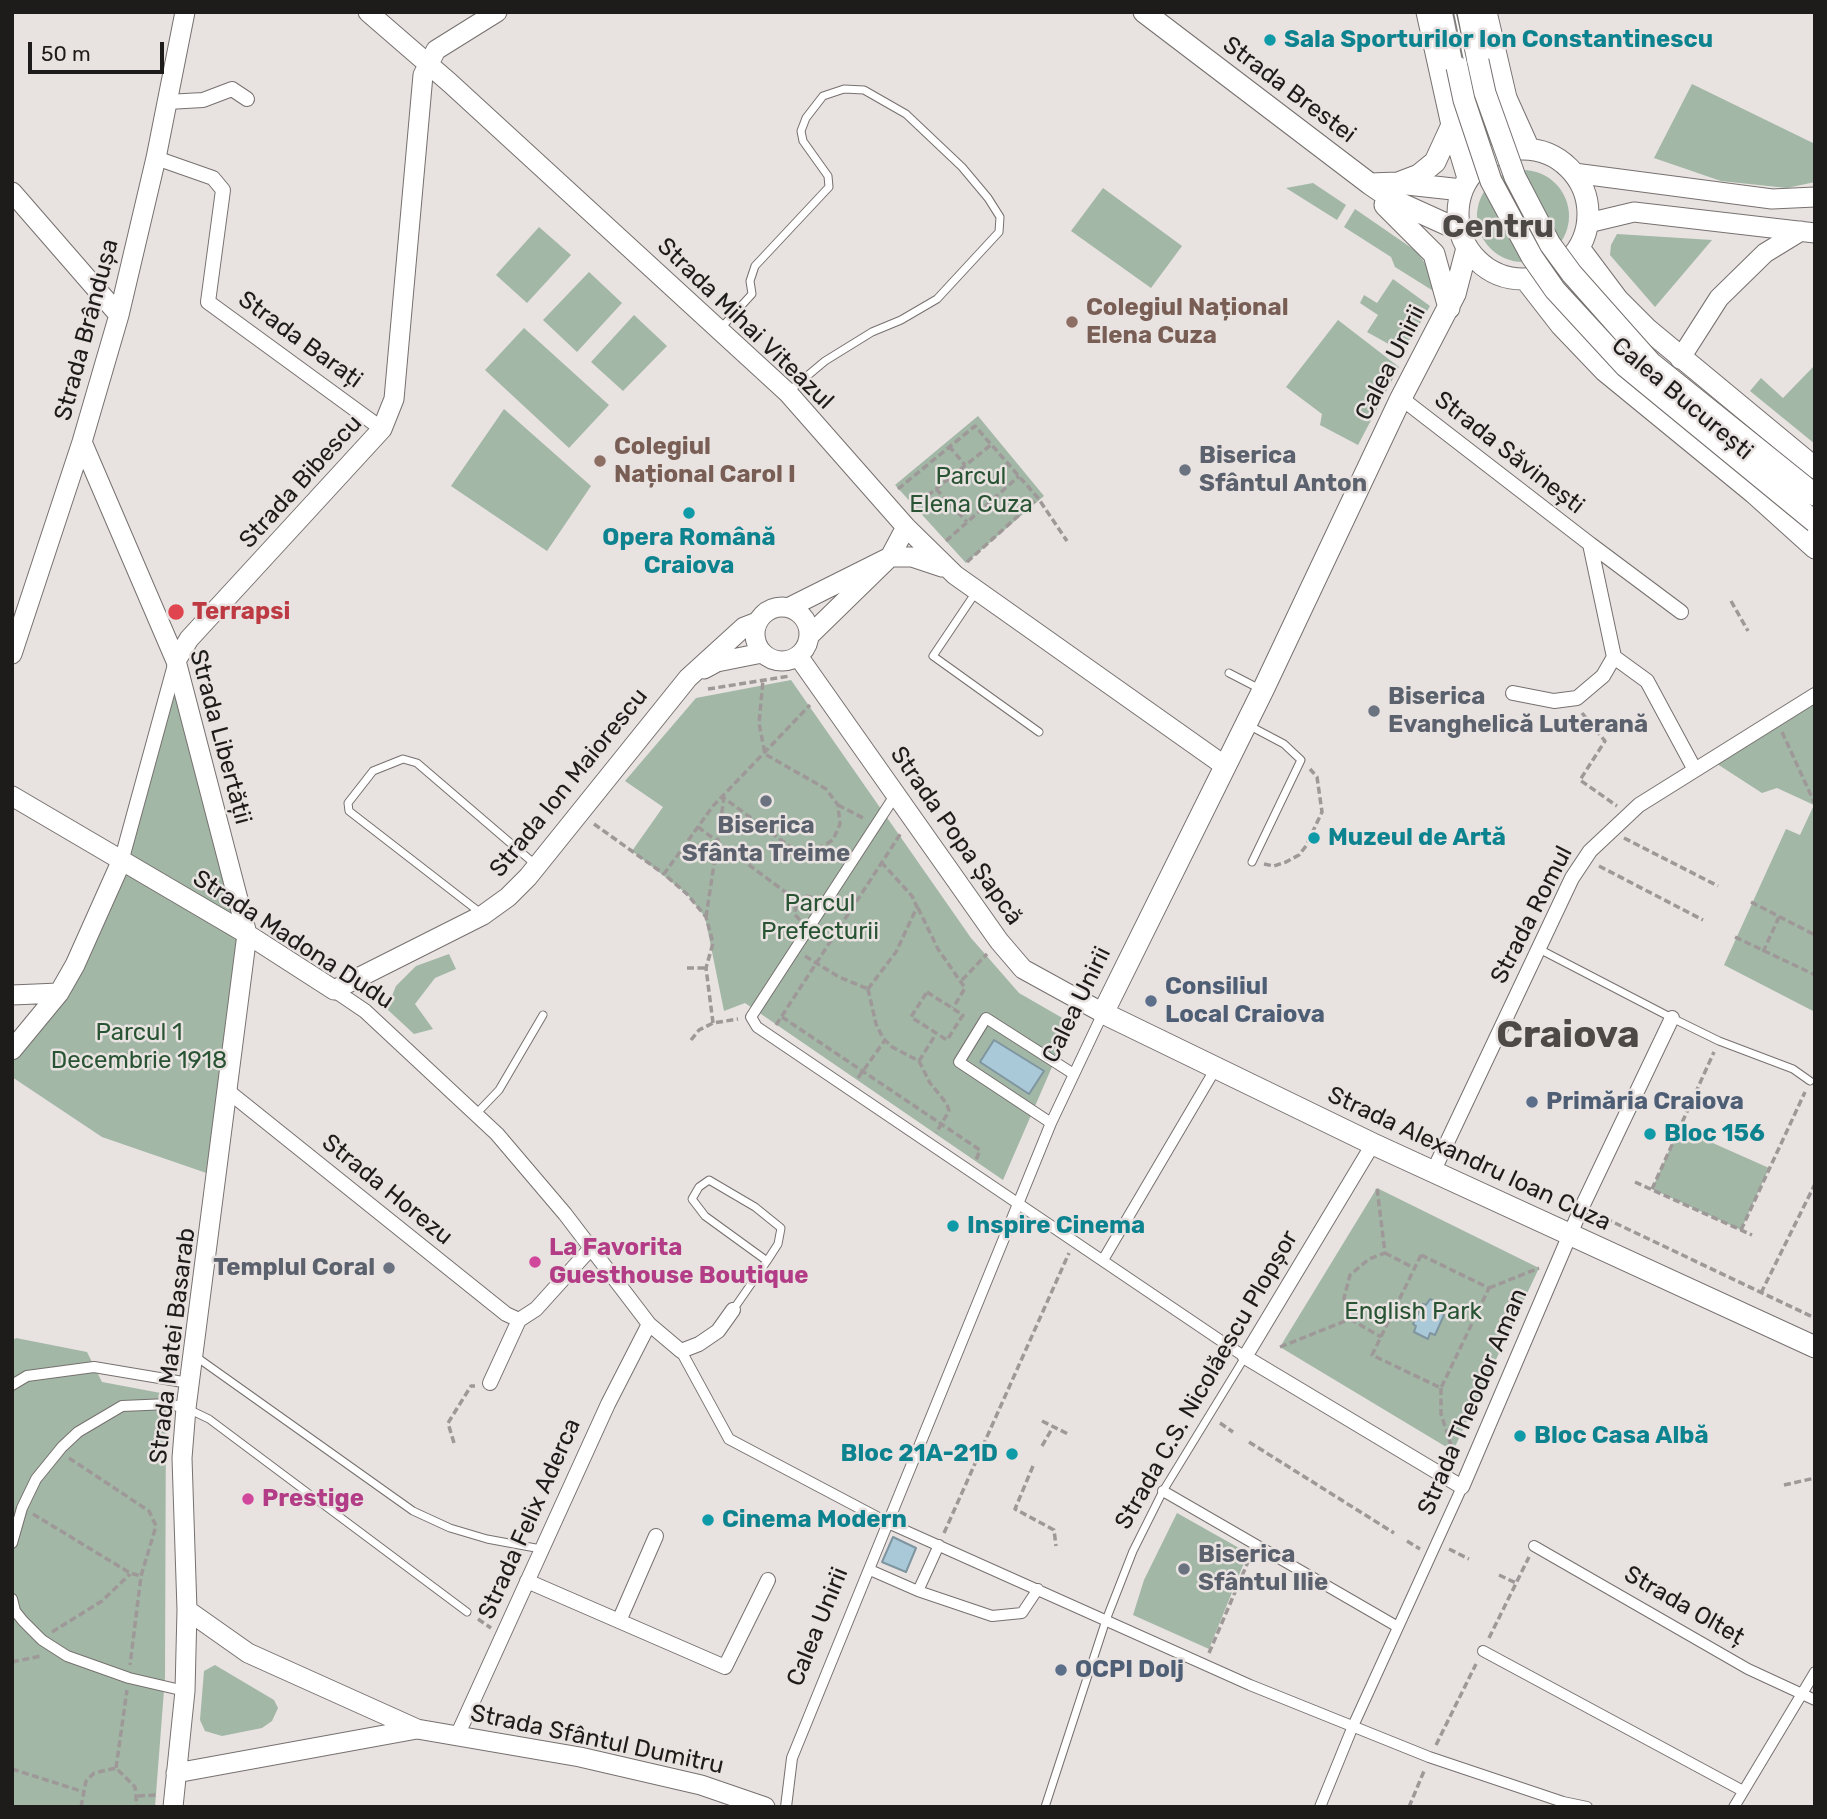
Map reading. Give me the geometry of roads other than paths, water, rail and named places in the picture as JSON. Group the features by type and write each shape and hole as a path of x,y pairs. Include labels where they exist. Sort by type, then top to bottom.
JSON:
{"main road":[{"name":"Strada Brestei","path":"1143,12 1370,184 1463,239"},
{"path":"1427,12 1465,184 1457,216 1463,239 1482,265 1495,274 1526,280 1553,273 1579,248 1588,222 1583,188 1574,173 1558,159 1529,149 1494,155 1465,184 1370,184 1377,198 1434,254 1449,308"},
{"path":"1445,12 1464,100 1492,181 1532,257 1555,290 1625,366 1815,522"},
{"path":"1468,12 1485,93 1515,177 1550,244 1572,274 1651,363 1815,495"},
{"path":"1486,12 1506,98 1529,149"},
{"path":"1398,183 1419,175 1435,162 1452,125"},
{"name":"Calea Unirii","path":"1103,1013 1263,690 1401,398 1449,308 1461,280 1463,239"},
{"name":"Calea București","path":"1579,248 1618,300 1680,359 1815,468"},
{"name":"Calea București","path":"1526,280 1561,325 1605,371 1754,493 1815,548"},
{"name":"Strada Alexandru Ioan Cuza","path":"1103,1013 1373,1144 1815,1346"}],"street":[{"name":"Strada Brândușa","path":"12,654 82,442 119,316 156,158 185,12"},
{"name":"Strada Mihai Viteazul","path":"368,12 788,393 902,523 955,575 1225,766"},
{"path":"426,64 447,42 497,12"},
{"name":"Strada Bibescu","path":"121,862 176,661 189,639 382,429 394,399 426,64"},
{"path":"167,102 203,100 232,89 247,99"},
{"name":"Strada Barați","path":"156,158 213,178 223,190 208,302 382,429"},
{"path":"1574,173 1772,199 1815,197"},
{"path":"12,192 119,316"},
{"path":"1588,222 1634,212 1808,232"},
{"path":"1680,359 1719,298 1765,253 1808,232"},
{"name":"Strada Săvinești","path":"1401,398 1681,612"},
{"name":"Strada Libertății","path":"82,442 176,661 247,934"},
{"path":"902,523 890,557 809,636 798,656 779,661 762,653 754,638 757,622 765,612 777,606 790,607 890,557 922,559 955,575"},
{"name":"Strada Săvinești","path":"1590,544 1614,657"},
{"path":"790,607 805,618 809,636"},
{"name":"Strada Ion Maiorescu","path":"334,990 483,915 508,897 537,866 685,681 744,627 757,622"},
{"name":"Strada Ion Maiorescu","path":"685,681 717,662 762,653"},
{"name":"Strada Popa Șapcă","path":"798,656 891,803 999,941 1023,969 1103,1013"},
{"path":"1513,693 1555,701 1577,698 1603,676 1614,657 1647,681 1695,770"},
{"name":"Strada Romul","path":"1433,1172 1585,858 1628,814 1815,695"},
{"name":"Strada Madona Dudu","path":"12,796 247,934 365,1011 497,1134 591,1248 649,1324 681,1351"},
{"path":"891,803 751,1017 757,1027 1245,1357 1462,1487"},
{"path":"12,1050 59,993 75,965 121,862"},
{"name":"Strada Matei Basarab","path":"173,1807 185,1691 187,1610 182,1470 186,1408 229,1092 247,934"},
{"path":"12,995 59,993"},
{"name":"Calea Unirii","path":"786,1807 792,1758 1017,1204 1072,1073 1103,1013"},
{"path":"1051,1123 959,1062 986,1018 1072,1073"},
{"name":"Strada Theodor Aman","path":"1320,1807 1353,1726 1462,1487 1569,1235 1672,1018"},
{"path":"1103,1260 1216,1068"},
{"name":"Strada Horezu","path":"229,1092 506,1314 519,1320"},
{"name":"Strada C.S. Nicolăescu Plopșor","path":"1245,1357 1373,1144"},
{"path":"490,1382 519,1320 536,1309 591,1248"},
{"path":"733,1310 718,1331 699,1344 681,1351 729,1438 888,1523 1204,1665 1429,1757 1563,1802 1587,1807"},
{"name":"Strada Felix Aderca","path":"457,1736 541,1549 649,1324"},
{"path":"12,1385 27,1376 94,1367 189,1383"},
{"path":"12,1543 22,1508 36,1479 58,1451 100,1417 122,1406 143,1404 186,1408"},
{"path":"1163,1490 1398,1627"},
{"path":"619,1621 656,1536"},
{"path":"918,1591 939,1545"},
{"name":"Strada Olteț","path":"1534,1546 1748,1669 1815,1700"},
{"path":"870,1570 918,1591 992,1616 1023,1613 1038,1589"},
{"path":"527,1581 725,1667 768,1580"},
{"path":"12,1599 15,1611 43,1640 57,1649 92,1666 185,1691"},
{"name":"Strada Sfântul Dumitru","path":"187,1610 248,1653 417,1729 634,1769 734,1794 765,1807"},
{"path":"1483,1651 1743,1791"},
{"path":"1734,1807 1815,1672"},
{"name":"Strada Sfântul Dumitru","path":"176,1773 417,1729"}],"lane":[{"path":"719,330 752,294 750,281 755,266 829,187 828,176 803,141 802,131 806,118 823,96 844,89 864,90 906,114 962,167 988,198 1000,217 999,232 937,299 901,320 872,332 825,360 788,393"},
{"path":"977,592 933,656 1039,732"},
{"path":"1229,673 1263,690"},
{"path":"1246,724 1284,744 1301,760 1252,862"},
{"path":"483,915 349,811 348,803 373,771 403,759 417,763 537,866"},
{"path":"1539,949 1719,1041 1793,1069 1810,1081"},
{"path":"476,1114 499,1090 543,1015"},
{"path":"733,1310 778,1244 781,1228 755,1207 709,1180 699,1186 692,1199 705,1216 766,1261"},
{"path":"194,1355 413,1511 450,1528 487,1539 541,1549"},
{"name":"Strada C.S. Nicolăescu Plopșor","path":"1045,1807 1106,1620 1163,1490 1245,1357"},
{"path":"186,1408 209,1419 467,1612"}],"water":[{"path":"994,1040 1044,1071 1029,1094 980,1062"},
{"path":"1430,1299 1443,1305 1439,1312 1444,1315 1435,1335 1430,1333 1428,1339 1414,1332 1416,1326 1413,1324 1423,1304 1426,1305"},
{"path":"893,1537 916,1548 906,1572 882,1562"}],"tram line":[{"path":"1453,12 1472,105 1493,164 1532,240 1562,286 1600,333 1630,362 1815,514"}],"place":[{"name":"Sala Sporturilor Ion Constantinescu","path":"1270,40"},
{"name":"Colegiul Național Elena Cuza","path":"1072,322"},
{"name":"Colegiul Național Carol I","path":"600,461"},
{"name":"Biserica Sfântul Anton","path":"1185,470"},
{"name":"Opera Română Craiova","path":"689,513"},
{"name":"Terrapsi","path":"176,612"},
{"name":"Biserica Evanghelică Luterană","path":"1374,711"},
{"name":"Biserica Sfânta Treime","path":"766,801"},
{"name":"Muzeul de Artă","path":"1314,838"},
{"name":"Consiliul Local Craiova","path":"1151,1001"},
{"name":"Primăria Craiova","path":"1532,1102"},
{"name":"Bloc 156","path":"1650,1134"},
{"name":"Inspire Cinema","path":"953,1226"},
{"name":"La Favorita Guesthouse Boutique","path":"535,1262"},
{"name":"Templul Coral","path":"389,1268"},
{"name":"Bloc Casa Albă","path":"1520,1436"},
{"name":"Bloc 21A-21D","path":"1012,1454"},
{"name":"Prestige","path":"248,1499"},
{"name":"Cinema Modern","path":"708,1520"},
{"name":"Biserica Sfântul Ilie","path":"1184,1569"},
{"name":"OCPI Dolj","path":"1061,1670"}],"district":[{"name":"Centru","path":"1498,228"},
{"name":"Craiova","path":"1568,1036"}],"park label":[{"name":"Parcul Elena Cuza","path":"971,491"},
{"name":"Parcul Prefecturii","path":"820,918"},
{"name":"Parcul 1 Decembrie 1918","path":"139,1047"},
{"name":"English Park","path":"1413,1312"}]}
